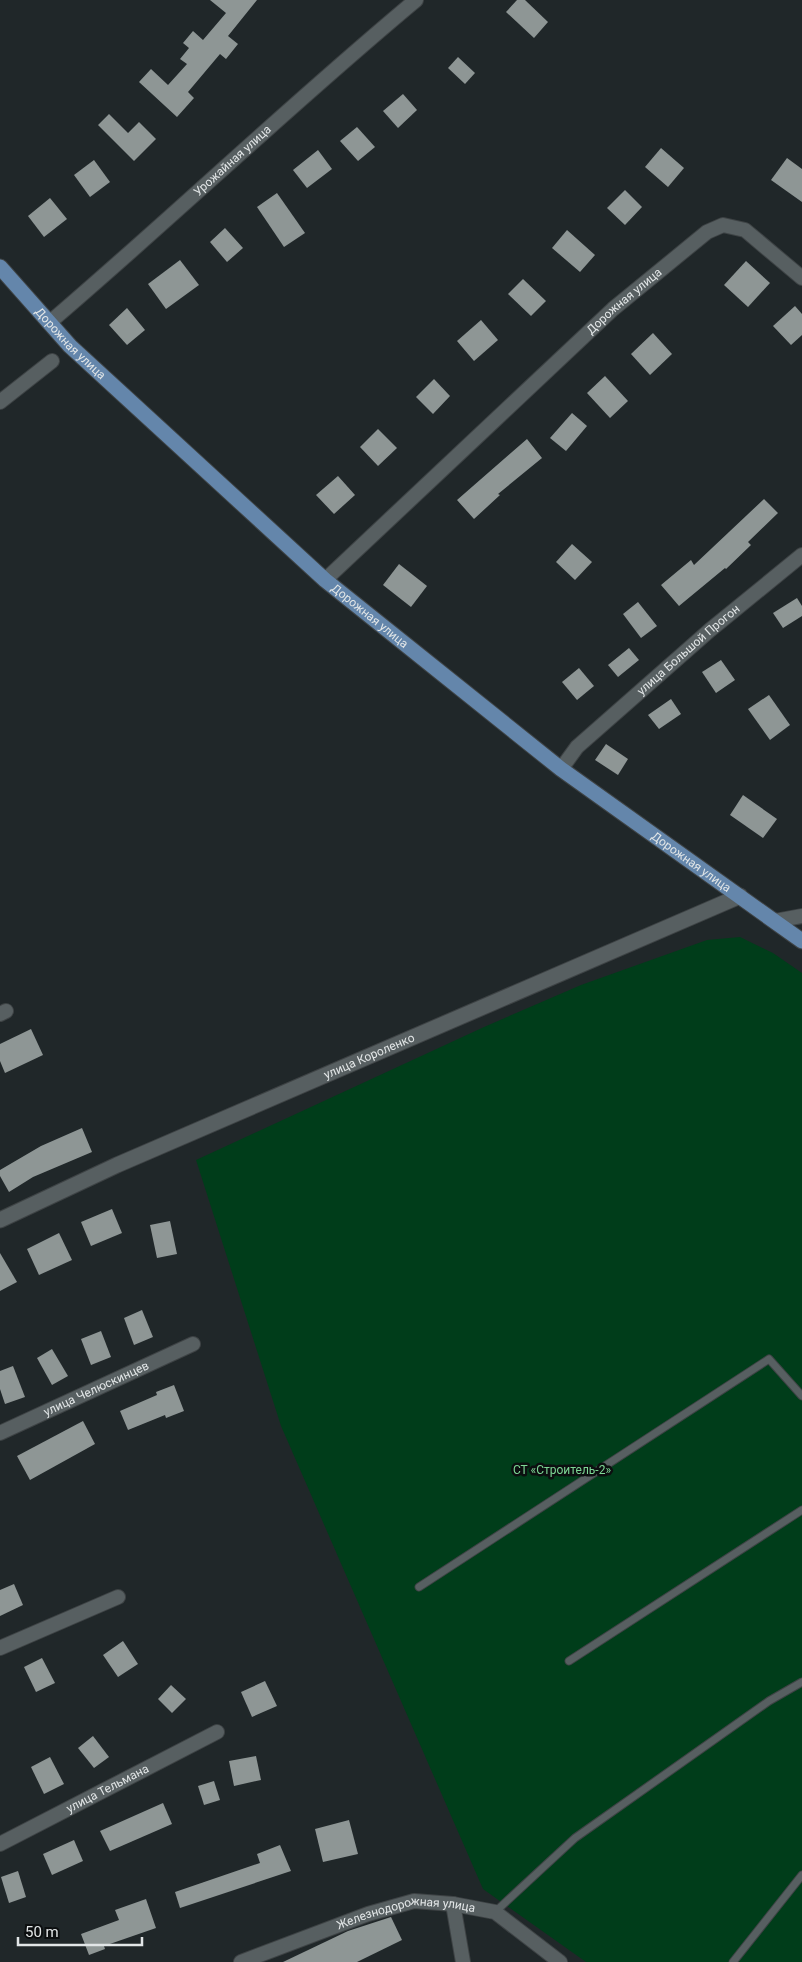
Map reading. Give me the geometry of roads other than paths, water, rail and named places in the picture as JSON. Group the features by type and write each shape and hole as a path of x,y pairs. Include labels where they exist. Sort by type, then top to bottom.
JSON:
{"main road":[{"name":"Дорожная улица","path":"0,267 70,346 325,580 561,769 802,940"}],"street":[{"name":"Урожайная улица","path":"49,323 161,226 367,40 416,0"},
{"name":"Дорожная улица","path":"325,580 613,309 707,232 723,225 745,230 802,278"},
{"path":"0,402 52,361"},
{"name":"улица Большой Прогон","path":"561,769 577,747 710,630 802,555"},
{"name":"улица Короленко","path":"0,1220 116,1165 740,896"},
{"path":"775,921 802,916"},
{"name":"улица Челюскинцев","path":"0,1433 193,1344"},
{"path":"0,1648 118,1597"},
{"name":"улица Тельмана","path":"0,1844 216,1732"},
{"name":"Железнодорожная улица","path":"241,1962 368,1914 414,1901 453,1904 495,1912 560,1962"},
{"path":"453,1904 463,1962"}],"lane":[{"path":"419,1587 769,1359 802,1396"},
{"path":"569,1662 802,1510"},
{"path":"495,1912 574,1838 769,1701 802,1682"},
{"path":"733,1962 802,1874"}],"park label":[{"name":"СТ «Строитель-2»","path":"562,1470"}]}
